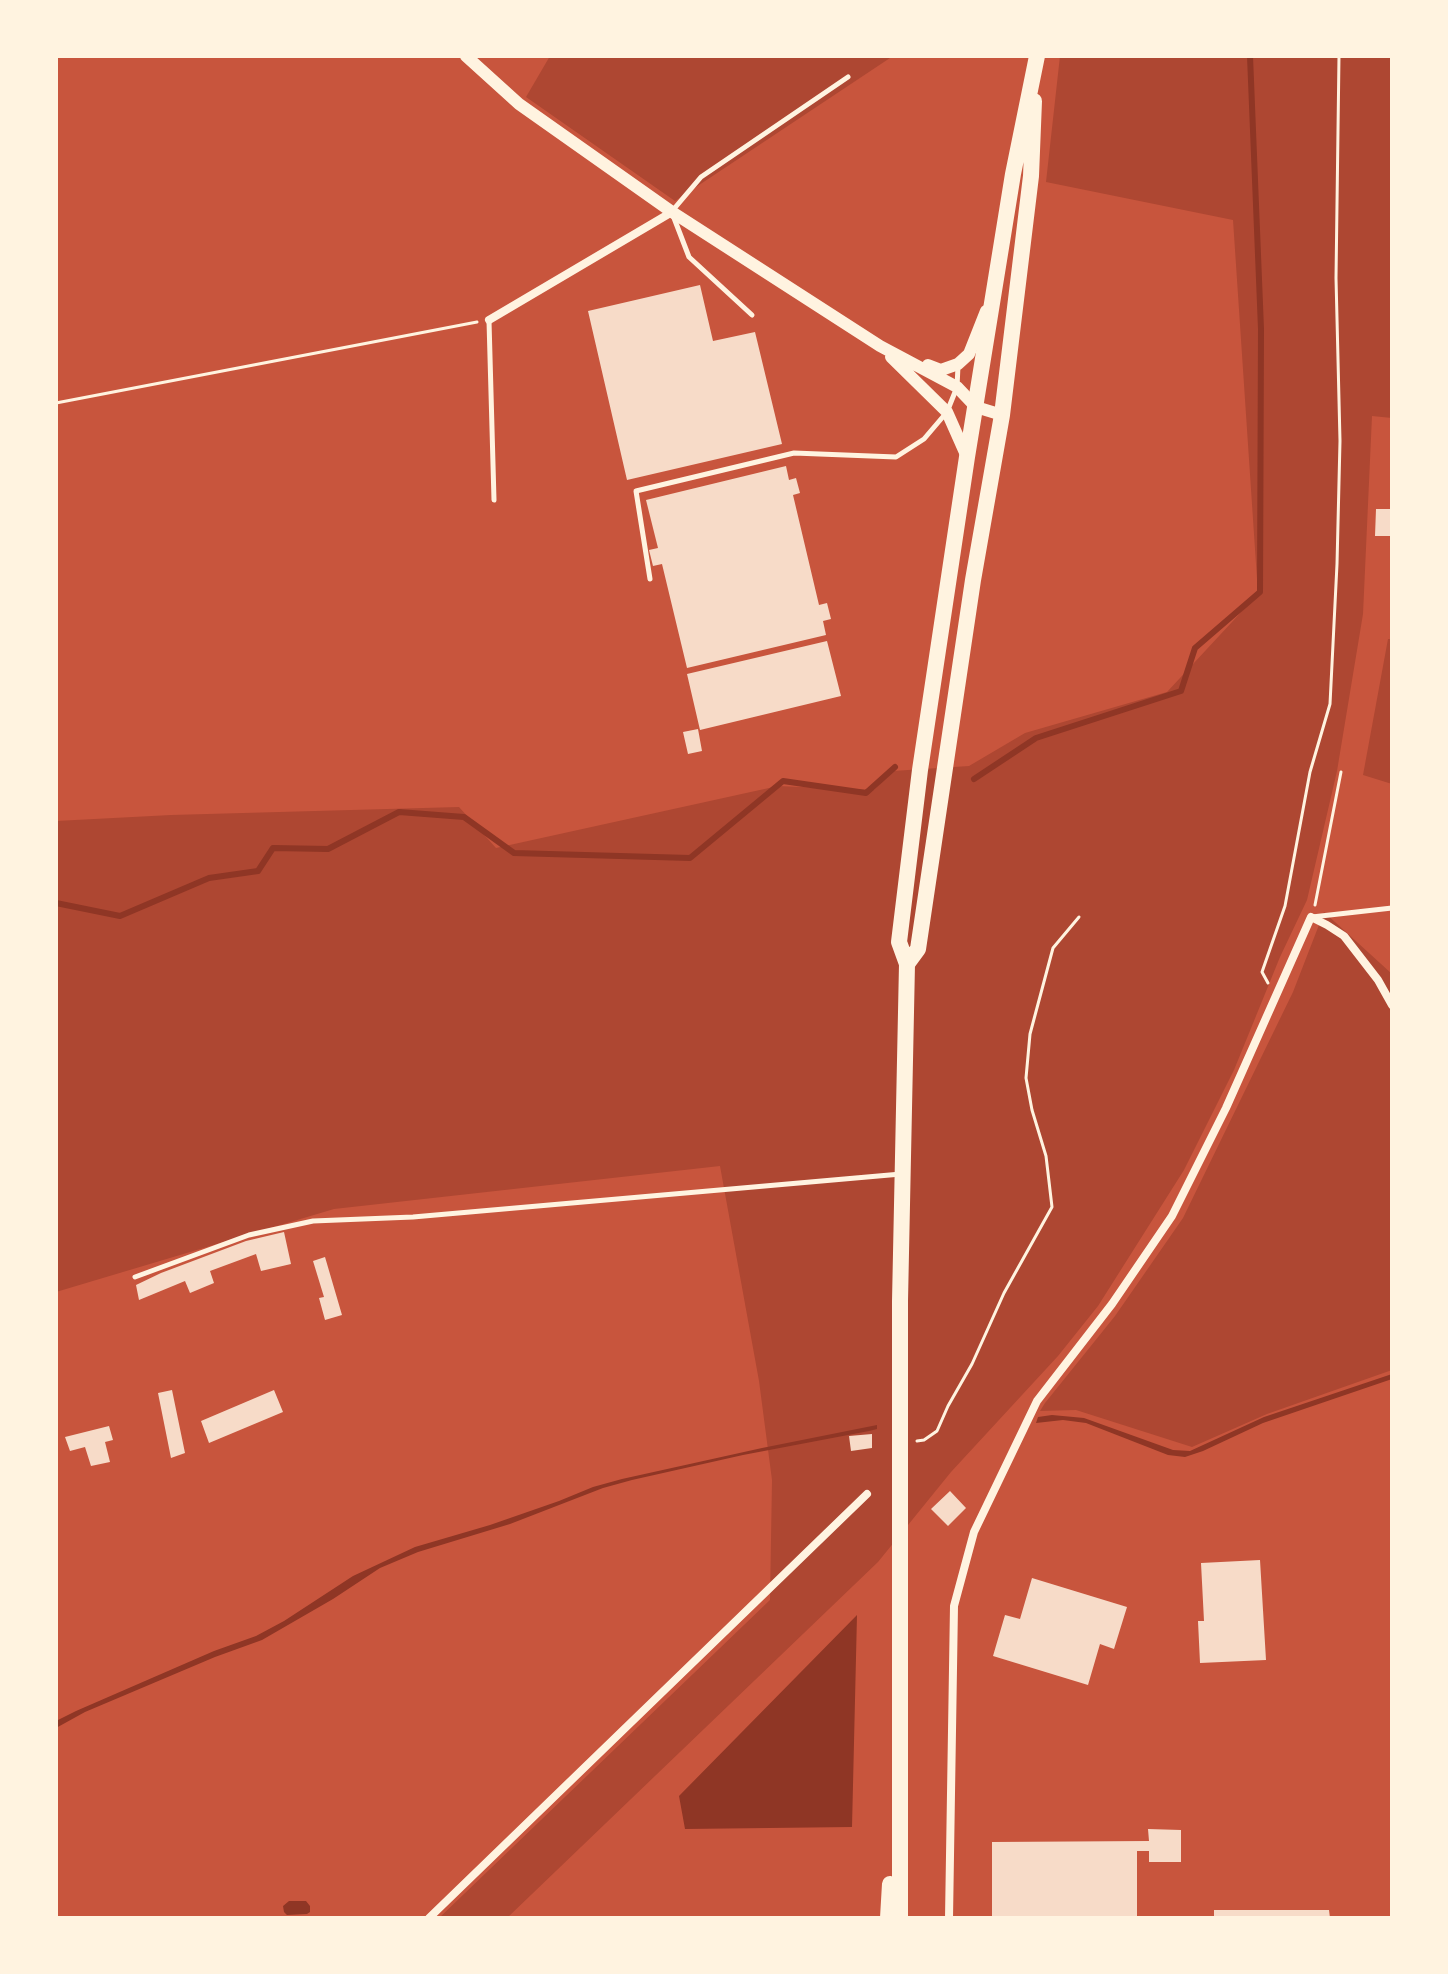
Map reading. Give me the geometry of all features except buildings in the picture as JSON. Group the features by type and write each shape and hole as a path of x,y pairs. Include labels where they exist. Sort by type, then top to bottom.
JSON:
{"main road":[{"path":"900,1918 900,1445 907,964 899,942 920,770 967,457 1022,122 1037,56"},
{"path":"907,964 918,949 973,580 1002,415 1031,176 1034,76"},
{"path":"888,1918 900,1751"}],"street":[{"path":"466,56 519,104 672,212 880,346 957,387 976,407"},
{"path":"489,320 672,212"},
{"path":"880,346 941,370 958,364 969,354 995,289"},
{"path":"880,346 947,412 967,457"},
{"path":"947,412 976,407 1002,415"},
{"path":"949,1918 954,1606 974,1532 1037,1401 1112,1304 1172,1216 1226,1108 1311,917 1344,936 1378,980 1392,1005"},
{"path":"429,1918 867,1494"}],"lane":[{"path":"752,315 689,257 672,212 701,177 848,77"},
{"path":"489,320 494,500"},
{"path":"650,579 636,491 794,453 896,457 924,439 947,412 957,387 958,364"},
{"path":"1311,917 1392,908"},
{"path":"135,1277 249,1235 313,1221 444,1215 902,1174"}],"path":[{"path":"1276,996 1262,972 1285,906 1310,772 1330,704 1340,441 1336,278 1339,56"},
{"path":"56,403 489,320"},
{"path":"1311,917 1322,876 1341,772"},
{"path":"900,1445 924,1440 937,1431 1004,1293 1052,1207 1046,1156 1026,1078 1030,1034 1053,948 1079,917"}],"shaded area":[{"path":"550,56 893,56 675,201 526,97"},
{"path":"1060,56 1392,56 1392,418 1372,416 1363,614 1337,771 1307,900 1234,1070 1184,1170 1098,1306 1058,1356 951,1472 878,1562 507,1918 439,1918 770,1600 772,1480 759,1381 720,1166 334,1209 56,1292 56,821 459,807 496,848 778,786 874,790 893,771 969,766 1025,733 1167,692 1258,594 1233,220 1046,182"},
{"path":"1388,639 1392,639 1392,784 1363,775"},
{"path":"1324,912 1392,974 1392,1370 1267,1414 1192,1447 1076,1410 1040,1411 1115,1316 1183,1218 1293,992"},
{"path":"1392,1374 1392,1379 1263,1423 1185,1457 1168,1455 1086,1423 1063,1420 1036,1423 1038,1417 1052,1415 1084,1418 1173,1450 1190,1451 1264,1417"},
{"path":"877,1425 877,1429 869,1431 743,1455 603,1488 510,1524 418,1552 380,1568 262,1640 85,1712 56,1728 56,1721 76,1711 256,1636 353,1576 415,1547 490,1525 622,1479"},
{"path":"857,1615 852,1827 685,1829 679,1796"},
{"path":"289,1901 306,1901 310,1912 287,1915 283,1906"}],"waterway":[{"path":"974,779 1036,738 1181,691 1195,648 1260,592 1261,329 1250,56"},
{"path":"56,903 120,916 209,878 258,871 273,848 328,849 399,812 464,817 514,853 690,858 783,781 866,793 895,767"}]}
